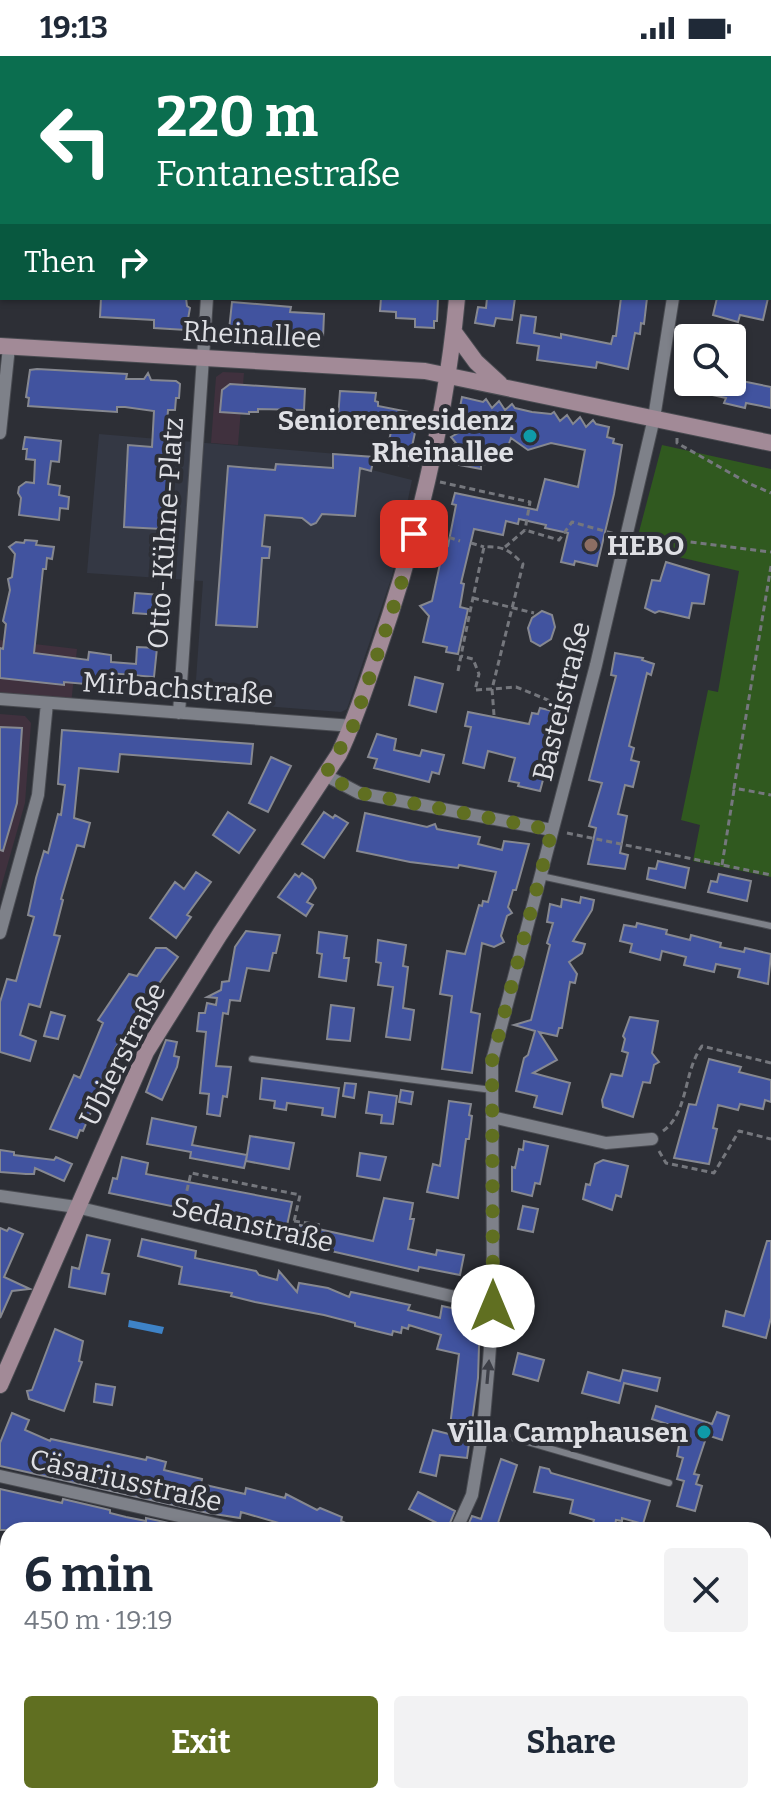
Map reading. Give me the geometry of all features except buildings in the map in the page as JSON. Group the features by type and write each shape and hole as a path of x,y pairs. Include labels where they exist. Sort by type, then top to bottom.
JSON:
{"main road":[{"path":"353,726 400,588 448,375 457,300"},
{"path":"454,332 476,362 501,385"},
{"name":"Rheinallee","path":"4,346 425,371 771,443"},
{"name":"Ubierstraße","path":"0,1385 146,1052 325,775 353,726"}],"street":[{"name":"Otto-Kühne-Platz","path":"179,713 207,300"},
{"name":"Basteistraße","path":"460,1522 472,1495 483,1429 493,1306 492,1061 583,714 654,418 673,300"},
{"path":"0,433 4,346"},
{"name":"Mirbachstraße","path":"0,699 353,726"},
{"path":"0,933 38,795 47,703"},
{"path":"325,775 359,793 552,830"},
{"path":"492,1117 606,1143 652,1139"},
{"name":"Sedanstraße","path":"0,1196 76,1207 493,1306"},
{"name":"Cäsariusstraße","path":"0,1476 206,1522"}],"lane":[{"path":"541,876 771,926"},
{"path":"252,1059 492,1090"},
{"path":"483,1429 669,1483"}],"path":[{"path":"675,422 677,443 771,493"},
{"path":"426,479 530,502 525,530 505,547 484,547 471,543"},
{"path":"525,530 559,540 572,522 625,536 771,552"},
{"path":"415,526 460,541"},
{"path":"458,671 484,547"},
{"path":"494,715 492,689 523,564 505,547"},
{"path":"722,865 771,566"},
{"path":"473,598 534,613"},
{"path":"461,656 473,659 479,674 475,690 516,687 583,714"},
{"path":"734,788 771,795"},
{"path":"552,830 771,875"},
{"path":"771,1063 702,1046 693,1058 676,1122 652,1139 666,1163 714,1173 739,1131 771,1139"},
{"path":"177,1231 191,1173 300,1195 286,1257"},
{"path":"294,1221 321,1225"}],"shaded area":[{"path":"223,372 244,373 238,445 211,443 216,377"},
{"path":"99,434 374,457 372,470 412,480 392,576 347,709 341,712 201,701 195,694 203,581 87,573"},
{"path":"0,640 77,649 71,704 0,699"},
{"path":"0,714 25,716 31,723 25,803 0,891"}],"green space":[{"path":"662,445 771,469 771,877 693,861 700,825 681,820 708,690 718,692 739,571 635,547"}],"water":[{"path":"129,1320 164,1327 162,1334 128,1327"}],"place":[{"name":"Seniorenresidenz Rheinallee","path":"530,436"},
{"name":"HEBO","path":"591,545"},
{"name":"Villa Camphausen","path":"704,1432"}],"route":[{"path":"414,534 400,588 353,726 325,775 359,793 552,830 492,1061 493,1306"}]}
